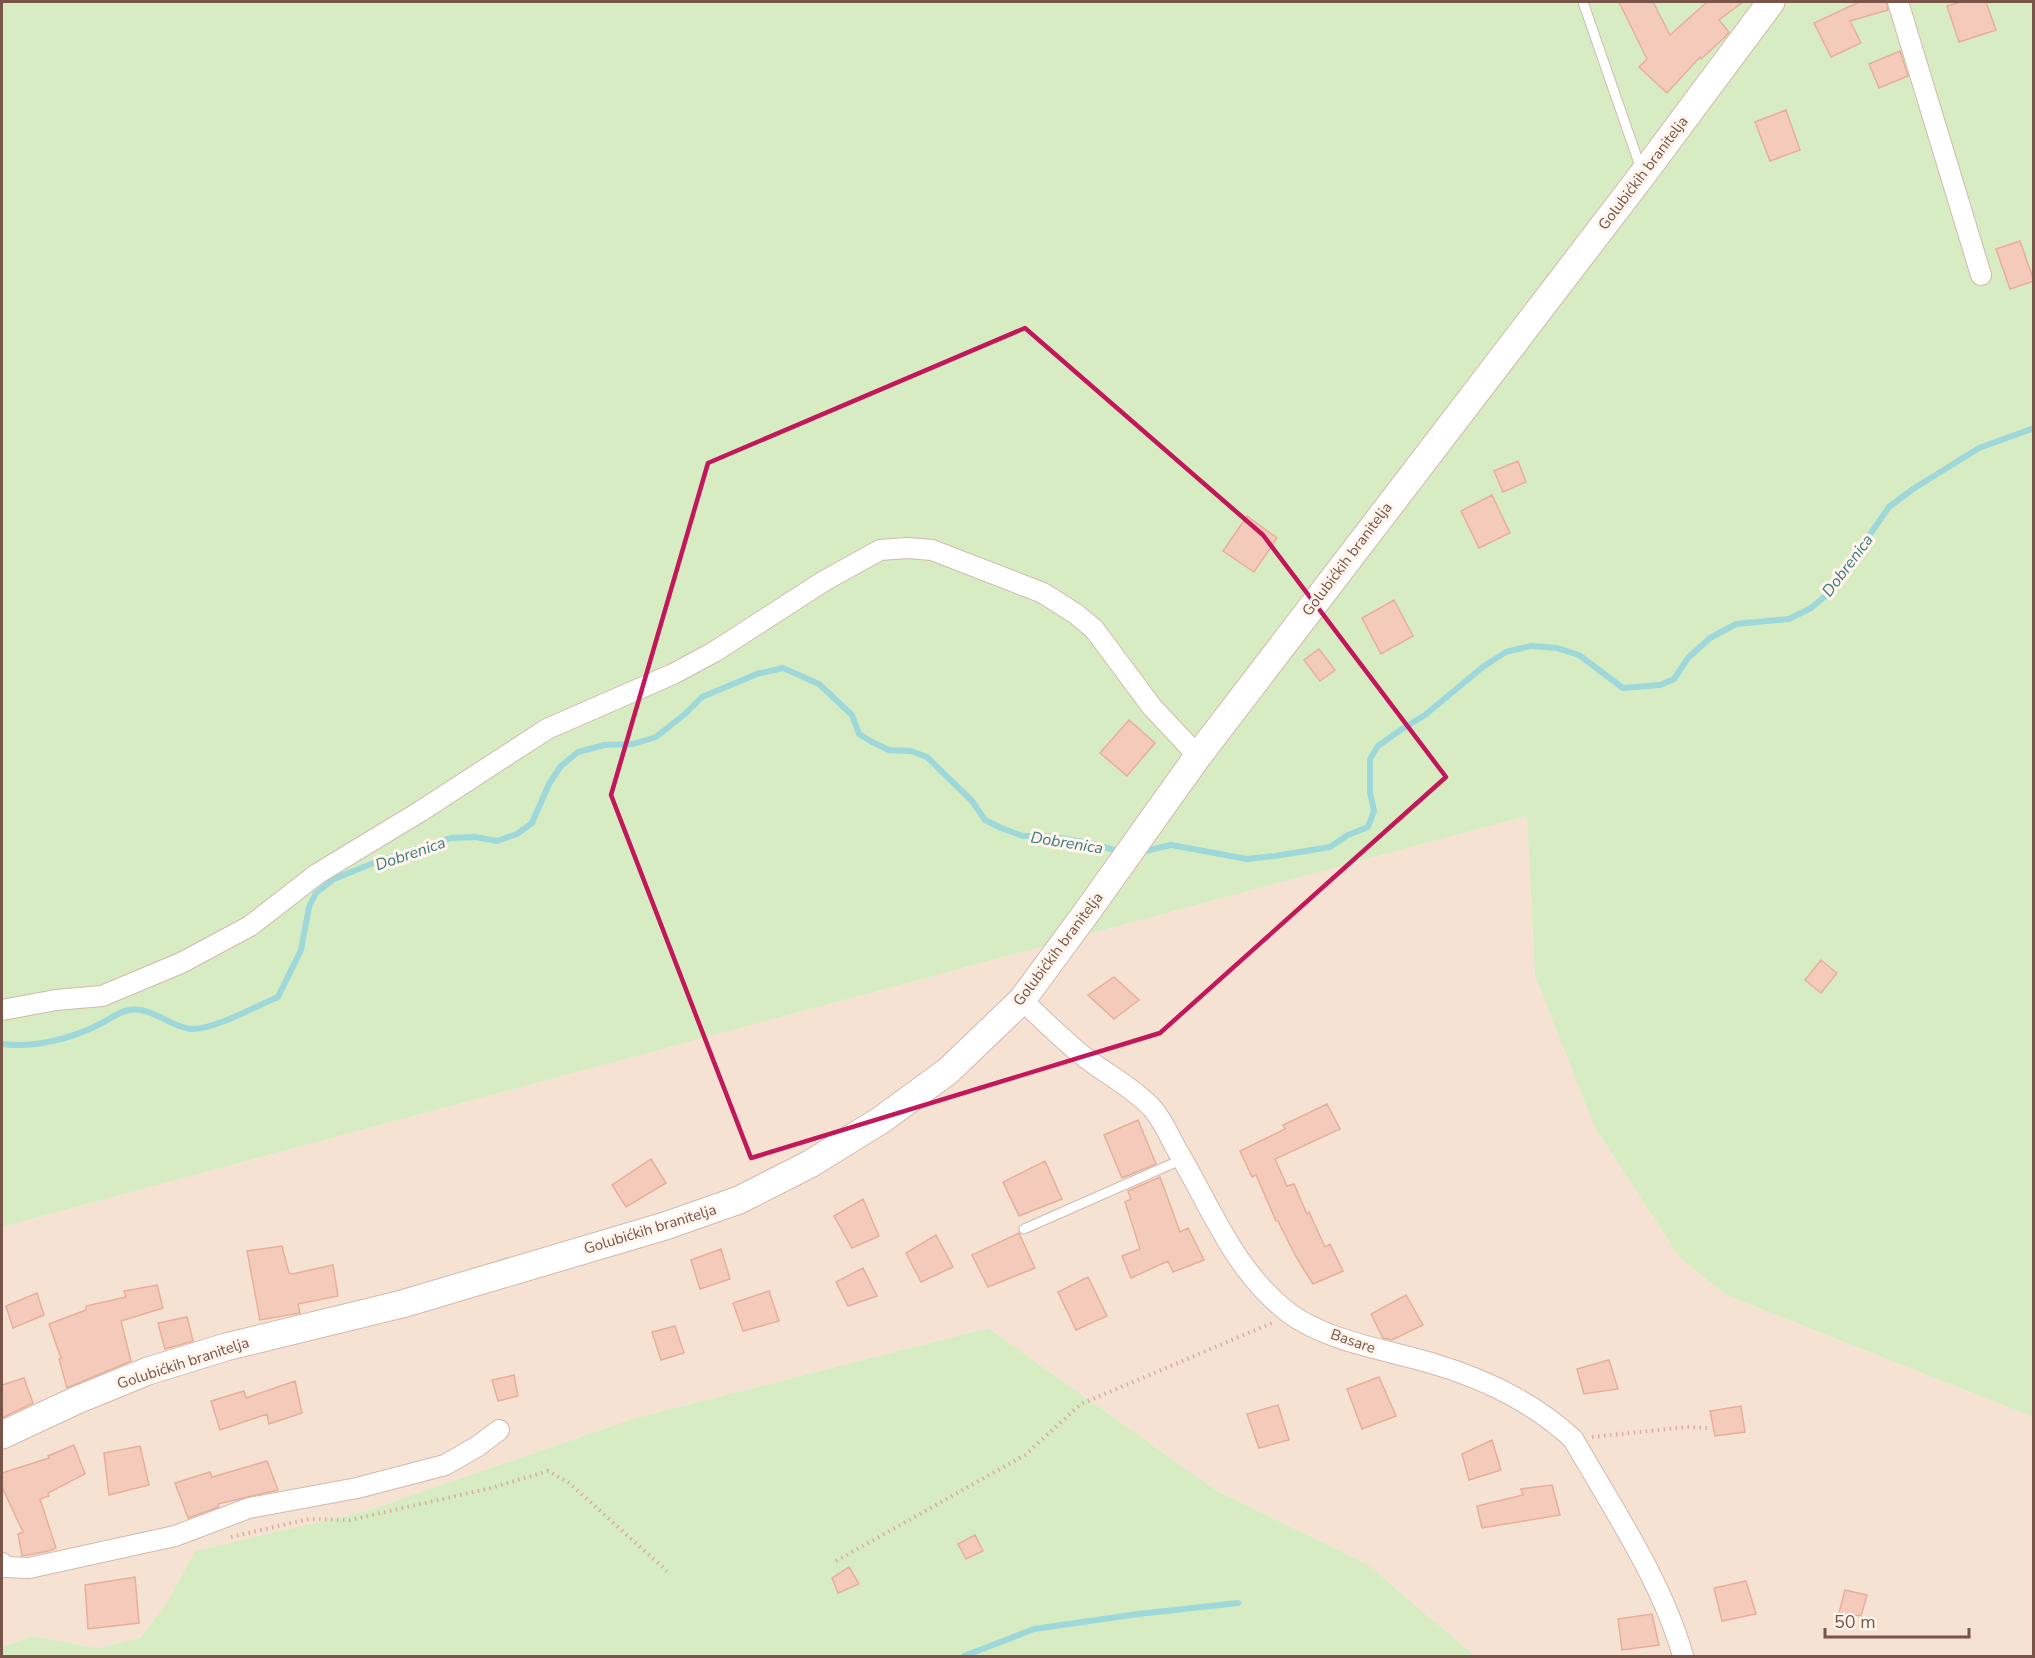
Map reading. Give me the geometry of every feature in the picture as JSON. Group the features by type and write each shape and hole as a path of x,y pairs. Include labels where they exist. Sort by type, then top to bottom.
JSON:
{"street":[{"name":"Golubićkih branitelja","path":"2,1435 77,1400 148,1371 226,1347 402,1304 665,1226 740,1200 810,1164 881,1120 948,1071 1022,1000 1198,756 1643,174 1771,2"},
{"path":"1898,2 1981,276"},
{"path":"2,1010 56,1000 102,996 181,963 250,926 317,874 421,811 547,729 673,674 714,652 824,581 880,550 907,548 932,550 1043,593 1076,614 1094,629 1152,707 1198,756"},
{"name":"Basare","path":"1022,1000 1083,1056 1120,1081 1152,1108 1183,1159 1232,1251 1274,1300 1292,1315 1320,1330 1379,1350 1434,1364 1512,1395 1555,1423 1573,1439 1658,1590 1675,1628 1683,1656"},
{"path":"2,1563 5,1567 29,1568 166,1538 249,1508 357,1488 445,1465 478,1446 499,1430"}],"lane":[{"path":"1583,2 1643,174"},
{"path":"1024,1229 1183,1159"}],"path":[{"path":"836,1561 1025,1455 1081,1404 1292,1315"},
{"path":"1573,1439 1687,1427 1708,1428"},
{"path":"223,1538 309,1519 350,1520 491,1488 548,1472 568,1482 667,1571"}],"highlighted area":[{"path":"1025,328 1263,535 1446,777 1160,1033 751,1158 611,795 708,463"}],"shaded area":[{"path":"1527,816 1535,976 1595,1128 1680,1258 1726,1295 2033,1417 2033,1656 1475,1656 1367,1564 1217,1491 988,1328 632,1419 366,1511 195,1551 166,1604 140,1638 97,1648 32,1636 2,1647 2,1227"}],"green space":[{"path":"2,2 2033,2 2033,1417 1726,1295 1680,1258 1595,1128 1535,976 1527,816 2,1227"},
{"path":"988,1328 1217,1491 1367,1564 1475,1656 2,1656 2,1647 32,1636 97,1648 140,1638 166,1604 195,1551 366,1511 632,1419"}],"building":[{"path":"1619,2 1653,2 1670,35 1707,2 1743,2 1719,20 1729,32 1725,37 1701,59 1700,57 1667,93 1639,67 1647,59"},
{"path":"1859,2 1886,2 1888,10 1850,21 1861,43 1831,57 1814,23"},
{"path":"1961,2 1986,2 1996,30 1959,42 1947,6"},
{"path":"1900,51 1908,76 1879,88 1869,64"},
{"path":"1786,110 1800,150 1770,161 1755,122"},
{"path":"2020,241 2034,281 2010,289 1996,249"},
{"path":"1518,461 1526,482 1503,492 1494,471"},
{"path":"1492,495 1510,533 1479,548 1461,511"},
{"path":"1247,516 1277,538 1254,572 1223,551"},
{"path":"1394,600 1413,636 1381,654 1362,618"},
{"path":"1319,649 1335,670 1320,681 1304,660"},
{"path":"1129,720 1155,743 1127,776 1100,753"},
{"path":"1821,960 1837,973 1821,993 1805,980"},
{"path":"1114,977 1139,1000 1114,1019 1088,995"},
{"path":"1327,1104 1340,1129 1275,1159 1287,1186 1294,1184 1325,1247 1330,1244 1343,1271 1313,1284 1276,1221 1256,1175 1252,1177 1240,1151 1285,1129 1283,1125"},
{"path":"1138,1120 1156,1164 1122,1178 1104,1135"},
{"path":"651,1159 666,1183 626,1207 612,1185"},
{"path":"1045,1161 1062,1199 1019,1216 1003,1182"},
{"path":"1160,1177 1180,1232 1188,1228 1204,1260 1173,1272 1168,1261 1131,1278 1122,1256 1140,1249 1125,1202 1131,1199 1128,1191"},
{"path":"863,1199 879,1236 852,1248 834,1216"},
{"path":"1019,1233 1035,1268 988,1287 972,1255"},
{"path":"936,1235 953,1267 921,1282 906,1253"},
{"path":"282,1246 289,1273 333,1265 338,1296 298,1304 300,1313 260,1320 247,1251"},
{"path":"721,1249 730,1279 700,1289 691,1260"},
{"path":"863,1268 877,1296 848,1306 836,1282"},
{"path":"1088,1277 1107,1316 1076,1330 1058,1292"},
{"path":"157,1285 163,1308 121,1321 131,1361 67,1388 59,1359 61,1358 49,1324 86,1310 86,1306 126,1297 124,1291"},
{"path":"769,1291 779,1321 743,1331 733,1303"},
{"path":"37,1293 44,1315 13,1328 6,1306"},
{"path":"1406,1295 1423,1325 1392,1340 1383,1338 1371,1314"},
{"path":"187,1317 193,1341 165,1349 158,1323"},
{"path":"675,1326 684,1353 661,1360 652,1332"},
{"path":"1609,1360 1618,1389 1584,1394 1577,1369"},
{"path":"514,1375 518,1396 498,1401 492,1380"},
{"path":"1379,1377 1396,1416 1362,1429 1347,1389"},
{"path":"24,1378 33,1403 2,1418 2,1385"},
{"path":"295,1381 302,1413 269,1424 267,1414 220,1430 211,1401 244,1391 246,1398"},
{"path":"1278,1405 1289,1440 1259,1448 1247,1414"},
{"path":"1741,1406 1745,1432 1715,1436 1710,1411"},
{"path":"1492,1440 1501,1470 1469,1480 1462,1454"},
{"path":"74,1445 85,1474 40,1499 56,1548 22,1556 18,1534 23,1532 2,1487 2,1473 49,1458 48,1456"},
{"path":"140,1446 149,1485 109,1495 104,1453"},
{"path":"267,1461 278,1490 218,1504 219,1507 188,1518 175,1483 210,1472 212,1477"},
{"path":"1552,1485 1560,1515 1482,1528 1477,1506 1523,1495 1521,1489"},
{"path":"975,1535 983,1551 966,1559 958,1544"},
{"path":"849,1567 859,1584 838,1593 832,1578"},
{"path":"135,1577 139,1623 88,1629 85,1585"},
{"path":"1746,1581 1756,1614 1722,1621 1714,1588"},
{"path":"1845,1590 1867,1595 1861,1616 1839,1613"},
{"path":"1652,1614 1659,1645 1622,1650 1618,1619"}],"waterway":[{"name":"Dobrenica","path":"1141,852 1171,845 1247,859 1330,847 1348,835 1368,827 1374,811 1370,792 1370,759 1378,746 1425,715 1484,666 1506,652 1531,646 1557,648 1579,655 1623,688 1660,685 1674,679 1688,658 1710,638 1736,624 1789,619 1811,608 1829,593 1889,507 1913,489 1979,448 2034,428"},
{"name":"Dobrenica","path":"2,1044 27,1045 65,1038 129,1010 145,1011 183,1027 200,1028 223,1022 278,997 301,950 309,907 316,893 334,879 376,862 451,838 475,837 497,841 517,834 532,823 549,784 561,766 578,752 604,745 633,744 656,737 702,697 757,674 783,668 819,684 852,715 859,734 889,750 911,751 927,757 972,801 985,820 1023,836 1049,836 1122,852"},
{"path":"964,1656 1034,1629 1238,1603"}]}
